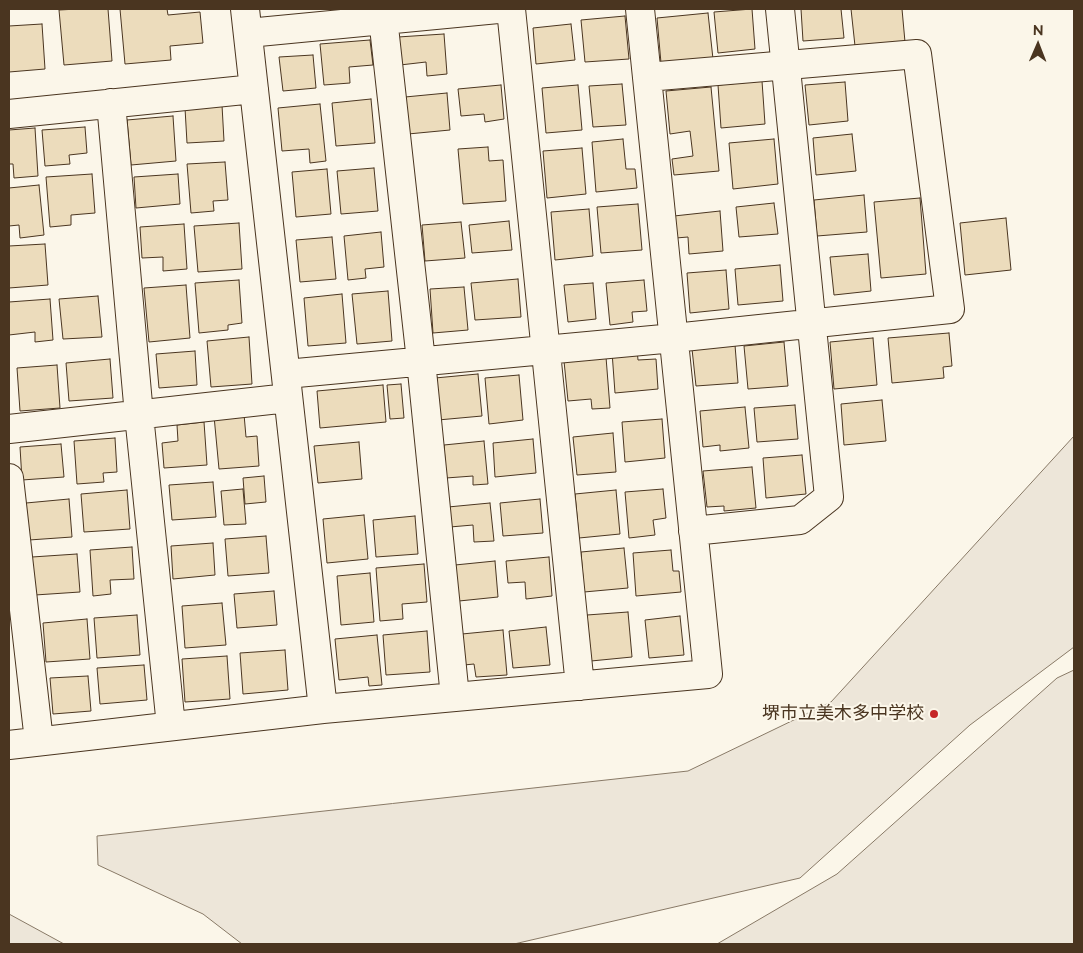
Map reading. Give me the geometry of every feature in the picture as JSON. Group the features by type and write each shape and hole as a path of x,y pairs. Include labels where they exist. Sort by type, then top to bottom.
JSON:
{"street":[{"path":"323,709 247,21 498,9"},
{"path":"512,9 580,686"},
{"path":"9,745 323,709 708,674 640,9"},
{"path":"694,531 800,520 829,497 810,324 780,9"},
{"path":"382,15 421,361 455,697"},
{"path":"9,429 139,415 421,361 674,338 950,309 917,54 647,77"},
{"path":"9,114 254,89"},
{"path":"111,104 139,415 171,726"},
{"path":"9,478 39,742"}],"shaded area":[{"name":"堺市立美木多中学校","path":"1074,436 1074,647 970,725 800,878 514,944 242,944 203,914 98,865 97,836 688,771 831,702"},
{"path":"1074,670 1074,944 717,944 837,874 1057,678"},
{"path":"9,914 64,944 9,944"}],"building":[{"path":"108,9 112,61 64,65 59,10"},
{"path":"120,9 167,9 168,15 200,12 203,43 170,46 171,60 125,64"},
{"path":"752,9 755,49 718,53 714,12"},
{"path":"801,9 841,9 844,38 803,41"},
{"path":"851,9 902,9 905,42 855,46"},
{"path":"708,13 713,59 661,63 657,18"},
{"path":"625,16 629,59 585,62 581,20"},
{"path":"42,24 45,69 9,72 9,26"},
{"path":"571,24 575,60 536,64 533,28"},
{"path":"444,34 447,74 427,76 426,62 400,65 398,37"},
{"path":"370,40 373,65 349,67 350,83 324,85 320,44"},
{"path":"313,55 316,88 283,91 279,57"},
{"path":"762,81 765,124 721,128 718,85"},
{"path":"845,82 848,121 809,125 805,85"},
{"path":"622,84 626,125 593,127 589,86"},
{"path":"501,85 504,119 485,122 484,114 461,116 458,89"},
{"path":"578,85 582,130 546,133 542,88"},
{"path":"711,87 719,171 674,175 672,159 693,156 690,131 670,134 666,91"},
{"path":"447,93 450,130 408,134 405,97"},
{"path":"371,99 375,143 336,146 332,103"},
{"path":"320,104 326,161 310,163 309,149 282,151 278,108"},
{"path":"222,105 224,141 187,143 185,108"},
{"path":"173,116 176,161 131,165 127,120"},
{"path":"85,127 87,153 69,155 70,164 45,166 42,130"},
{"path":"35,128 38,176 14,178 13,164 9,164 9,130"},
{"path":"852,134 856,171 816,175 813,138"},
{"path":"623,139 626,169 635,169 637,188 596,192 592,142"},
{"path":"774,139 778,184 733,189 729,143"},
{"path":"488,147 489,161 503,160 506,201 463,204 458,149"},
{"path":"582,148 586,194 547,198 543,151"},
{"path":"225,162 228,200 213,201 214,211 191,213 187,164"},
{"path":"374,168 378,211 341,214 337,171"},
{"path":"327,169 331,214 296,217 292,172"},
{"path":"92,174 95,213 71,215 71,225 50,227 46,177"},
{"path":"178,174 180,204 136,208 134,177"},
{"path":"39,185 44,235 20,238 19,225 9,226 9,188"},
{"path":"864,195 867,232 817,236 814,200"},
{"path":"920,198 926,274 881,278 874,202"},
{"path":"774,203 778,234 739,237 736,207"},
{"path":"638,204 642,250 601,253 597,207"},
{"path":"589,209 593,256 555,260 551,212"},
{"path":"720,211 723,251 689,254 688,237 676,238 674,216"},
{"path":"1006,218 1011,270 965,275 960,223"},
{"path":"509,221 512,250 472,253 469,225"},
{"path":"461,222 465,258 425,261 422,225"},
{"path":"239,223 242,269 198,272 194,226"},
{"path":"184,224 187,269 163,271 163,257 142,258 140,227"},
{"path":"381,232 384,267 365,269 366,278 348,280 344,236"},
{"path":"332,237 336,279 300,282 296,240"},
{"path":"45,244 48,285 9,288 9,246"},
{"path":"868,254 871,291 834,295 830,257"},
{"path":"780,265 783,301 738,305 735,269"},
{"path":"726,270 729,309 690,313 687,273"},
{"path":"518,279 521,317 475,320 471,283"},
{"path":"239,280 242,323 228,325 228,330 199,333 195,283"},
{"path":"644,280 647,311 632,312 633,322 610,325 606,283"},
{"path":"593,283 596,319 568,322 564,285"},
{"path":"186,285 190,338 149,342 144,288"},
{"path":"464,287 468,330 433,333 430,289"},
{"path":"388,291 392,341 357,344 352,294"},
{"path":"342,294 346,343 308,346 304,298"},
{"path":"98,296 102,337 63,339 59,299"},
{"path":"50,299 53,340 35,342 35,332 9,335 9,302"},
{"path":"949,333 952,366 943,367 944,378 892,383 888,338"},
{"path":"249,337 252,384 211,387 207,341"},
{"path":"873,338 877,385 834,389 830,342"},
{"path":"784,342 788,386 748,389 744,346"},
{"path":"735,345 738,383 696,386 692,349"},
{"path":"637,349 638,360 656,359 658,389 615,393 612,352"},
{"path":"195,351 197,385 159,388 156,354"},
{"path":"606,357 610,408 592,409 591,399 568,401 564,361"},
{"path":"110,359 113,398 69,401 66,363"},
{"path":"57,365 60,408 20,411 17,368"},
{"path":"478,374 482,416 438,420 435,378"},
{"path":"519,375 523,420 489,424 485,378"},
{"path":"401,384 404,418 390,419 387,385"},
{"path":"383,385 386,422 320,428 317,391"},
{"path":"882,400 886,441 844,445 841,404"},
{"path":"795,405 798,439 757,442 754,408"},
{"path":"745,407 749,448 720,451 720,445 703,447 700,411"},
{"path":"244,414 246,437 257,436 259,466 219,469 214,416"},
{"path":"662,419 665,458 625,462 622,422"},
{"path":"204,422 207,465 164,468 162,443 178,441 177,425"},
{"path":"613,433 616,472 577,475 573,437"},
{"path":"115,438 117,472 103,473 104,482 77,484 74,441"},
{"path":"533,439 536,473 495,477 493,443"},
{"path":"484,441 488,484 473,485 473,476 446,478 444,445"},
{"path":"359,442 362,479 318,483 314,446"},
{"path":"61,444 64,477 22,480 20,447"},
{"path":"802,455 806,494 766,498 763,458"},
{"path":"752,467 756,508 724,511 724,506 707,507 703,471"},
{"path":"264,476 266,502 245,504 243,478"},
{"path":"213,482 216,517 172,520 169,485"},
{"path":"243,489 246,524 224,525 221,491"},
{"path":"663,489 666,518 653,520 655,535 629,538 625,492"},
{"path":"127,490 130,529 84,532 81,494"},
{"path":"616,490 620,534 579,538 575,494"},
{"path":"69,499 72,537 29,540 26,503"},
{"path":"540,499 543,533 503,536 500,503"},
{"path":"490,503 494,541 474,542 473,525 450,527 448,507"},
{"path":"364,515 368,559 327,563 323,519"},
{"path":"415,516 418,554 376,557 373,520"},
{"path":"266,536 269,573 228,576 225,539"},
{"path":"213,543 215,575 173,579 171,546"},
{"path":"132,547 134,579 110,580 111,594 93,596 90,550"},
{"path":"624,548 628,588 584,592 581,552"},
{"path":"671,550 673,571 679,571 681,592 636,596 633,553"},
{"path":"77,554 80,592 35,595 32,557"},
{"path":"549,557 552,596 526,599 525,582 508,583 506,561"},
{"path":"495,561 498,597 459,601 455,565"},
{"path":"424,564 427,602 402,604 403,619 380,621 376,568"},
{"path":"370,573 374,622 341,625 337,576"},
{"path":"274,591 277,625 237,628 234,594"},
{"path":"222,603 226,645 185,648 182,606"},
{"path":"628,612 632,657 591,661 587,615"},
{"path":"137,615 140,655 97,658 94,618"},
{"path":"680,616 684,655 649,658 645,620"},
{"path":"87,619 90,659 46,662 43,623"},
{"path":"546,627 550,665 513,668 509,631"},
{"path":"503,630 507,675 476,677 474,664 464,665 462,634"},
{"path":"427,631 430,672 386,675 383,635"},
{"path":"377,635 382,685 369,686 368,677 339,680 335,639"},
{"path":"285,650 288,690 243,694 240,653"},
{"path":"227,656 230,699 185,702 182,659"},
{"path":"144,665 147,700 100,704 97,668"},
{"path":"88,676 91,711 53,714 50,678"}],"place":[{"name":"堺市立美木多中学校","path":"934,714"}]}
